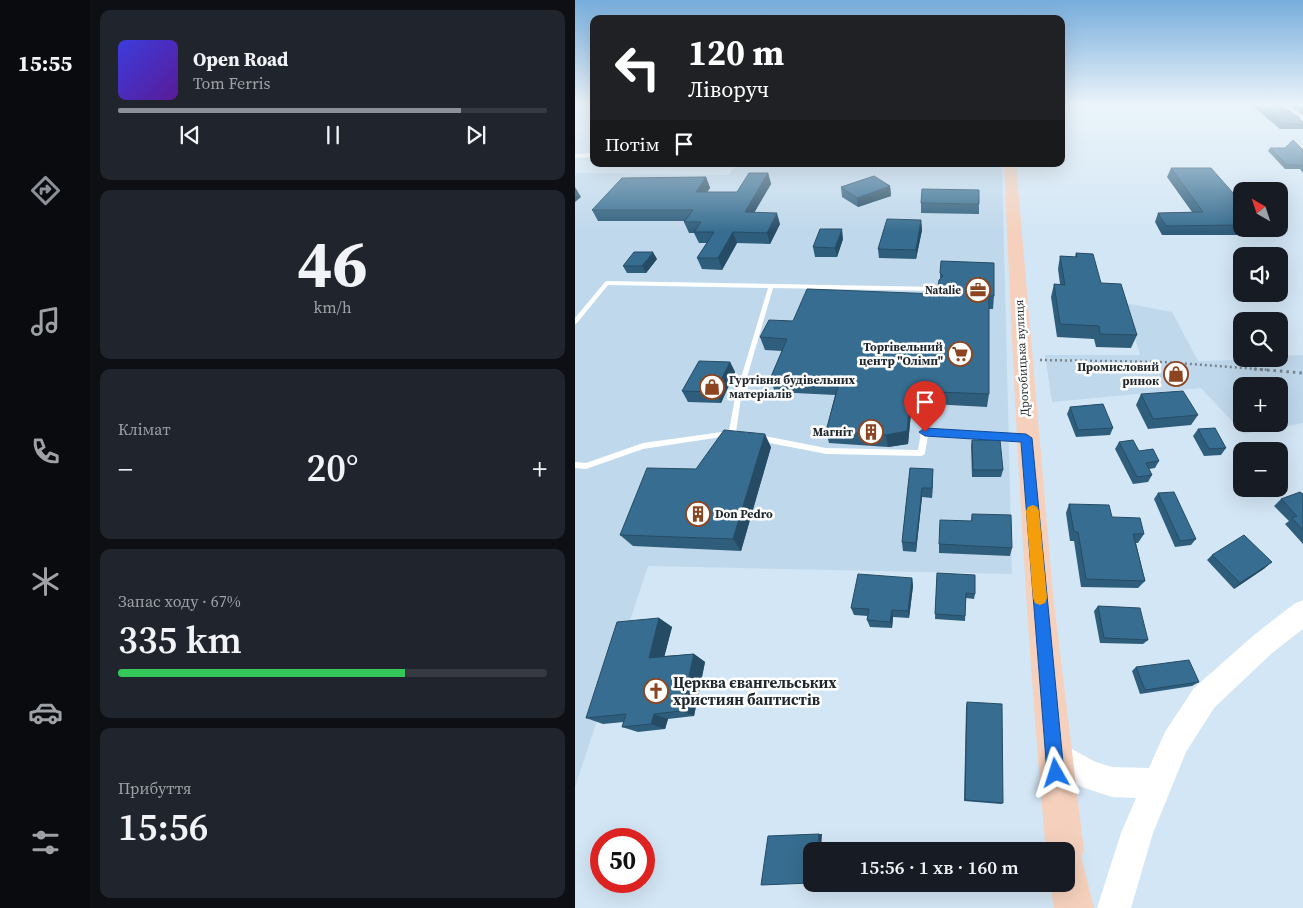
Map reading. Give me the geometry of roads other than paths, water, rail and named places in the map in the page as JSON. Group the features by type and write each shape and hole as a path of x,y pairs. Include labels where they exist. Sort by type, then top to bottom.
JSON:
{"main road":[{"name":"Дрогобицька вулиця","path":"1010,167 1026,438 1053,754 1064,842"},
{"path":"1071,892 1074,908"}],"street":[{"path":"575,156 590,155"},
{"path":"1114,908 1137,833 1175,742 1204,698 1263,644 1303,613"},
{"path":"1053,754 1090,775 1112,782 1156,784"}],"lane":[{"path":"575,322 607,283 938,289"},
{"path":"732,432 738,398 771,286"},
{"path":"575,465 586,466 643,446 732,432 742,434"},
{"path":"751,436 826,451 921,452 925,432 1026,438"}],"place":[{"name":"Natalie","path":"978,290"},
{"name":"Торгівельний центр \"Олімп\"","path":"960,354"},
{"name":"Промисловий ринок","path":"1176,374"},
{"name":"Гуртівня будівельних матеріалів","path":"712,387"},
{"name":"Магніт","path":"871,432"},
{"name":"Don Pedro","path":"698,514"},
{"name":"Церква євангельських християн баптистів","path":"656,691"}]}
